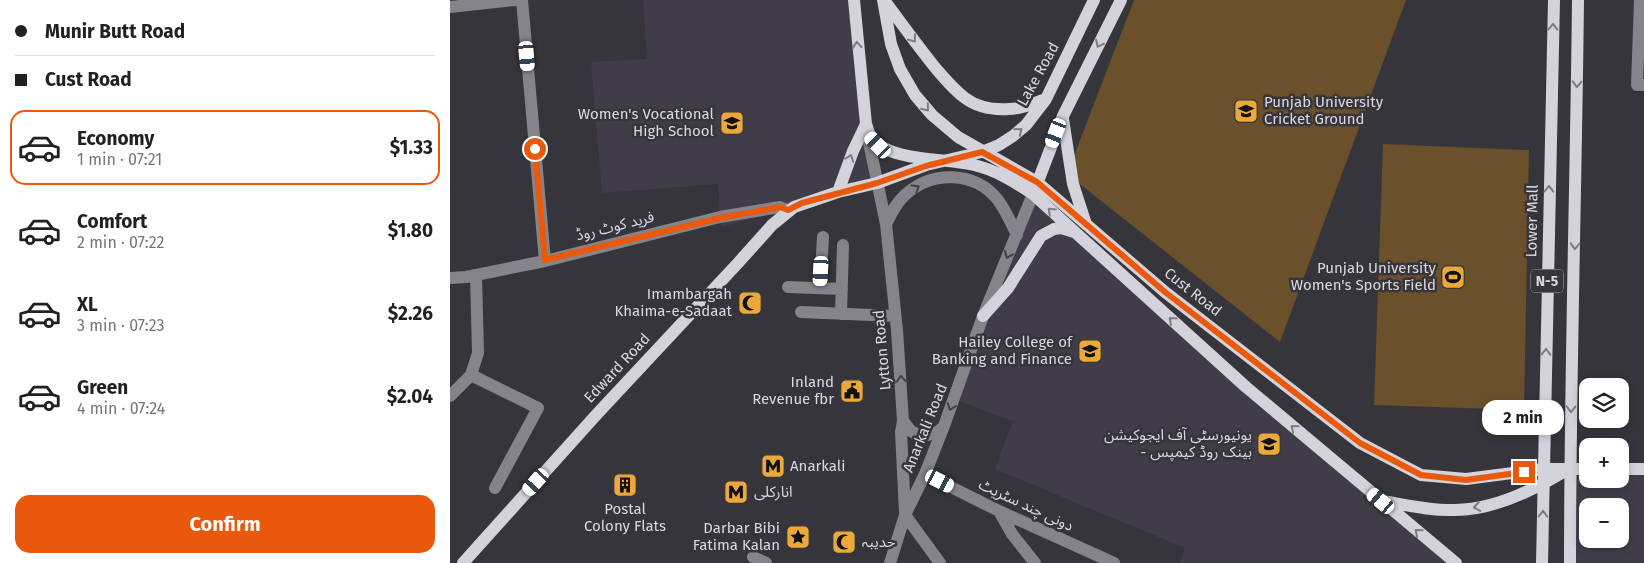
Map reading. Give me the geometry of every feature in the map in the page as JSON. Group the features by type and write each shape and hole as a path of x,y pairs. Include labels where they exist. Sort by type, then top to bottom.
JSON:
{"main road":[{"name":"Cust Road","path":"854,0 861,90 866,124 872,138 887,151 913,157 975,165 1035,188 1074,232 1246,388 1456,563"},
{"name":"Cust Road","path":"883,0 891,44 900,69 915,95 932,115 958,137 1035,188 1087,226 1165,292 1360,443 1421,475 1466,480 1543,469 1579,468"},
{"path":"883,0 926,57 953,88 966,99 991,109 1010,110 1025,107 1046,99"},
{"name":"Lake Road","path":"838,192 877,183 947,160 982,152 999,145 1013,136 1026,125 1046,99 1094,0"},
{"path":"1035,188 1063,116 1120,0"},
{"name":"Lower Mall","path":"1542,563 1554,0"},
{"name":"N-5","path":"1570,563 1578,0"},
{"path":"1063,116 1073,184 1087,226"},
{"path":"838,192 852,151 866,124"},
{"name":"Edward Road","path":"463,563 597,414 738,263 755,242 788,210 802,203 838,192"},
{"path":"983,316 1008,288 1041,236 1054,229 1061,228 1074,232"},
{"path":"1381,501 1424,508 1455,510 1482,507 1543,485 1570,468"},
{"path":"1629,469 1644,469"}],"street":[{"path":"450,7 516,0"},
{"path":"522,0 545,260"},
{"path":"1640,0 1640,85"},
{"name":"Lytton Road","path":"866,124 886,224 896,316 903,421 901,432 905,515"},
{"path":"886,224 897,204 917,186 942,177 955,177 968,180 988,190 998,200 1017,235"},
{"name":"Anarkali Road","path":"890,563 905,515 925,474 983,316 1035,188"},
{"name":"فرید کوٹ روڈ","path":"450,278 476,275 545,260 720,218 780,207 788,210"},
{"path":"820,288 823,237"},
{"path":"841,314 843,245"},
{"path":"450,396 471,375 478,353 476,275"},
{"path":"788,287 842,289"},
{"path":"801,312 896,316"},
{"path":"471,375 538,408 495,488"},
{"path":"903,421 911,431 922,434 940,432 944,426"},
{"name":"دونی چند سٹریٹ","path":"925,474 999,511 1114,563"},
{"path":"999,511 1012,534 1035,563"},
{"path":"905,515 940,563"},
{"path":"753,557 766,563"}],"shaded area":[{"name":"Women's Vocational High School","path":"643,0 854,0 875,188 721,227 718,184 602,193 591,62 647,59"},
{"path":"1134,0 1406,0 1280,342 1067,174"},
{"name":"Punjab University Women's Sports Field","path":"1383,144 1529,150 1524,410 1374,405"},
{"name":"Hailey College of Banking and Finance","path":"1033,194 1456,563 1180,563 1185,548 995,469 1013,421 959,401"},
{"path":"1570,468 1579,469 1579,488 1629,488 1629,469 1644,469 1644,563 1570,563"}],"place":[{"name":"Punjab University Cricket Ground","path":"1246,111"},
{"name":"Women's Vocational High School","path":"732,123"},
{"name":"Punjab University Women's Sports Field","path":"1453,277"},
{"name":"Imambargah Khaima-e-Sadaat","path":"750,303"},
{"name":"Hailey College of Banking and Finance","path":"1090,351"},
{"name":"Inland Revenue fbr","path":"852,391"},
{"name":"یونیورسٹی آف ایجوکیشن - بینک روڈ کیمپس","path":"1269,444"},
{"name":"Anarkali","path":"773,466"},
{"name":"Postal Colony Flats","path":"625,485"},
{"name":"انارکلی","path":"736,492"},
{"name":"Darbar Bibi Fatima Kalan","path":"798,537"},
{"name":"حدیبہ","path":"844,542"}],"route":[{"path":"535,149 545,260 720,218 780,207 788,210 802,203 838,192 877,183 926,166 982,152 1037,182 1165,292 1360,443 1421,475 1466,480 1524,472"}]}
